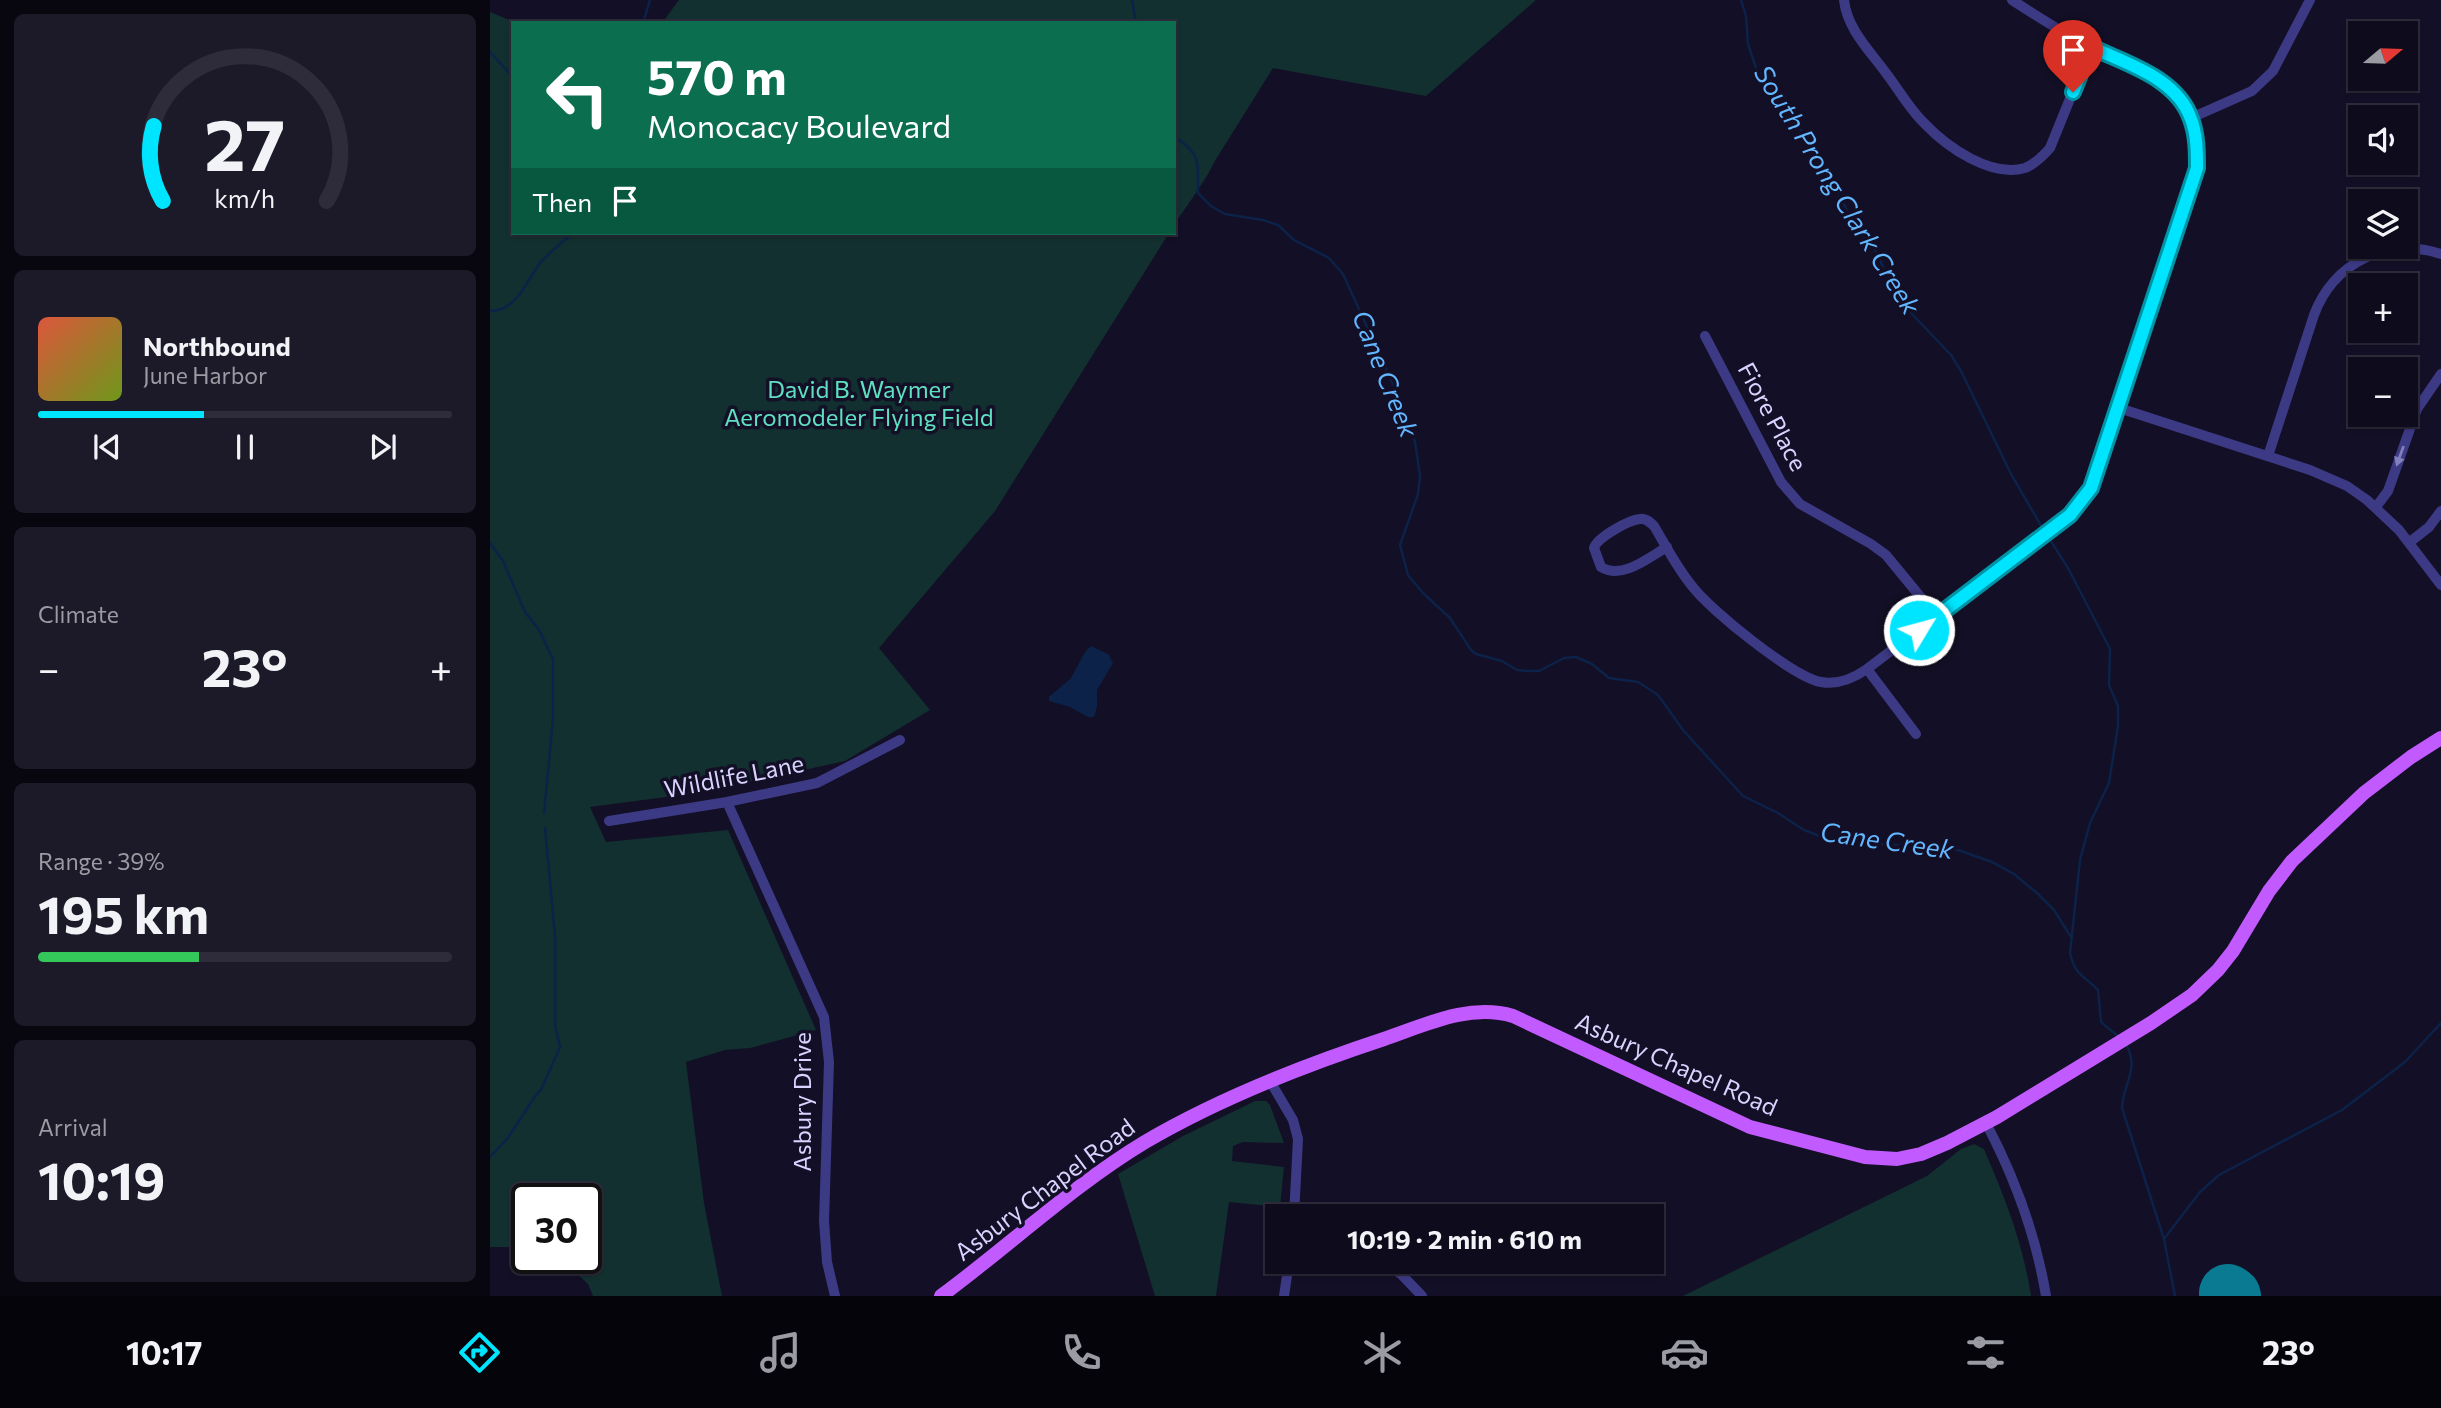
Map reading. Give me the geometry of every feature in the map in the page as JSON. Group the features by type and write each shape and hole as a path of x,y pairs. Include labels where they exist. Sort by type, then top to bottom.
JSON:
{"main road":[{"name":"Asbury Chapel Road","path":"941,1296 1095,1177 1132,1151 1193,1117 1323,1059 1463,1014 1491,1011 1513,1016 1750,1127 1846,1153 1881,1159 1909,1157 1947,1143 1986,1123 2192,995 2233,951 2280,875 2336,817 2389,773 2441,738"}],"street":[{"path":"1844,0 1850,24 1924,123 1957,150 1991,166 2011,170 2026,167 2050,149 2091,47"},
{"path":"2191,118 2252,91 2273,71 2310,0"},
{"path":"1667,547 1629,568 1614,572 1601,568 1594,548 1600,538 1638,519 1644,519 1654,526 1667,547 1691,586 1702,598 1763,648 1809,679 1833,682 1867,670 2057,525 2077,507 2091,488 2197,168 2196,146 2191,118 2174,93 2152,75 2056,29 2017,1"},
{"path":"2268,456 2314,315 2332,282 2353,264 2379,252 2409,248 2441,254"},
{"name":"Fiore Place","path":"1706,336 1769,463 1787,489 1800,504 1886,555 1937,617"},
{"path":"2376,507 2388,491 2417,409 2441,374"},
{"path":"2119,408 2336,481 2376,507 2410,542 2441,585"},
{"path":"2410,542 2429,527 2441,511"},
{"path":"1867,670 1916,734"},
{"name":"Wildlife Lane","path":"609,821 727,802 817,783 900,740"},
{"name":"Asbury Drive","path":"727,802 824,1017 829,1062 824,1221 827,1262 835,1296"},
{"path":"1270,1081 1293,1120 1298,1139 1295,1204"},
{"path":"1986,1123 2026,1212 2037,1248 2046,1296"},
{"path":"1284,1296 1287,1274"},
{"path":"1401,1274 1422,1296"}],"green space":[{"path":"679,0 1536,0 1426,96 1273,68 1176,222 1176,21 663,21"},
{"name":"David B. Waymer Aeromodeler Flying Field","path":"490,12 512,21 511,235 1168,235 995,511 879,648 930,710 845,761 704,792 590,807 606,842 728,830 816,1030 750,1048 725,1050 686,1062 704,1203 722,1296 593,1296 588,1284 577,1274 602,1274 602,1183 511,1183 511,1247 490,1247"},
{"path":"1255,1101 1266,1101 1270,1105 1284,1143 1243,1142 1233,1146 1232,1161 1284,1167 1280,1204 1265,1206 1229,1202 1216,1296 1155,1296 1118,1174 1183,1136"},
{"path":"1974,1144 1984,1149 2006,1203 2018,1239 2031,1296 1683,1296 1927,1176 1961,1149"}],"water":[{"path":"1091,646 1108,654 1113,663 1097,690 1094,717 1088,717 1070,707 1049,701 1049,697 1071,678"}],"waterway":[{"path":"644,21 650,0"},
{"path":"1132,0 1136,21"},
{"name":"South Prong Clark Creek","path":"1741,0 1746,16 1748,44 1756,68 1824,162 1850,217 1879,256 1887,280 1894,291 1951,355 1961,371 2011,474 2043,529"},
{"path":"490,52 511,75"},
{"name":"Cane Creek","path":"1176,139 1192,151 1198,168 1198,193 1211,206 1225,214 1278,225 1294,240 1329,258 1343,274 1403,406 1415,442 1420,476 1418,494 1400,545 1408,575 1450,618 1471,650 1502,661 1517,670 1526,671 1539,671 1564,658 1576,657 1592,664 1609,678 1638,682 1658,695 1683,730 1743,796 1822,837 1958,850 1992,862 2014,874 2037,893 2054,910 2071,937"},
{"name":"Cane Creek","path":"490,311 499,310 514,301 540,263 571,235"},
{"name":"South Prong Clark Creek","path":"2047,535 2068,568 2110,649 2109,685 2118,706 2118,726 2109,783 2090,823 2080,860 2070,953 2077,971 2098,990 2101,1022 2119,1037"},
{"path":"490,543 503,561 525,612 539,630 553,659 553,719 544,813"},
{"path":"490,1157 507,1139 541,1090 560,1047 555,1025 555,936 545,828"},
{"path":"2164,1239 2200,1192 2219,1175 2342,1110 2405,1062 2441,1023"},
{"name":"South Prong Clark Creek","path":"2126,1044 2130,1053 2131,1069 2122,1108 2164,1239 2175,1296"}],"runway":[{"path":"2228,1293 2232,1296"}],"route":[{"path":"1919,630 2070,515 2091,488 2197,168 2191,118 2174,93 2152,75 2091,47 2073,92"}]}
